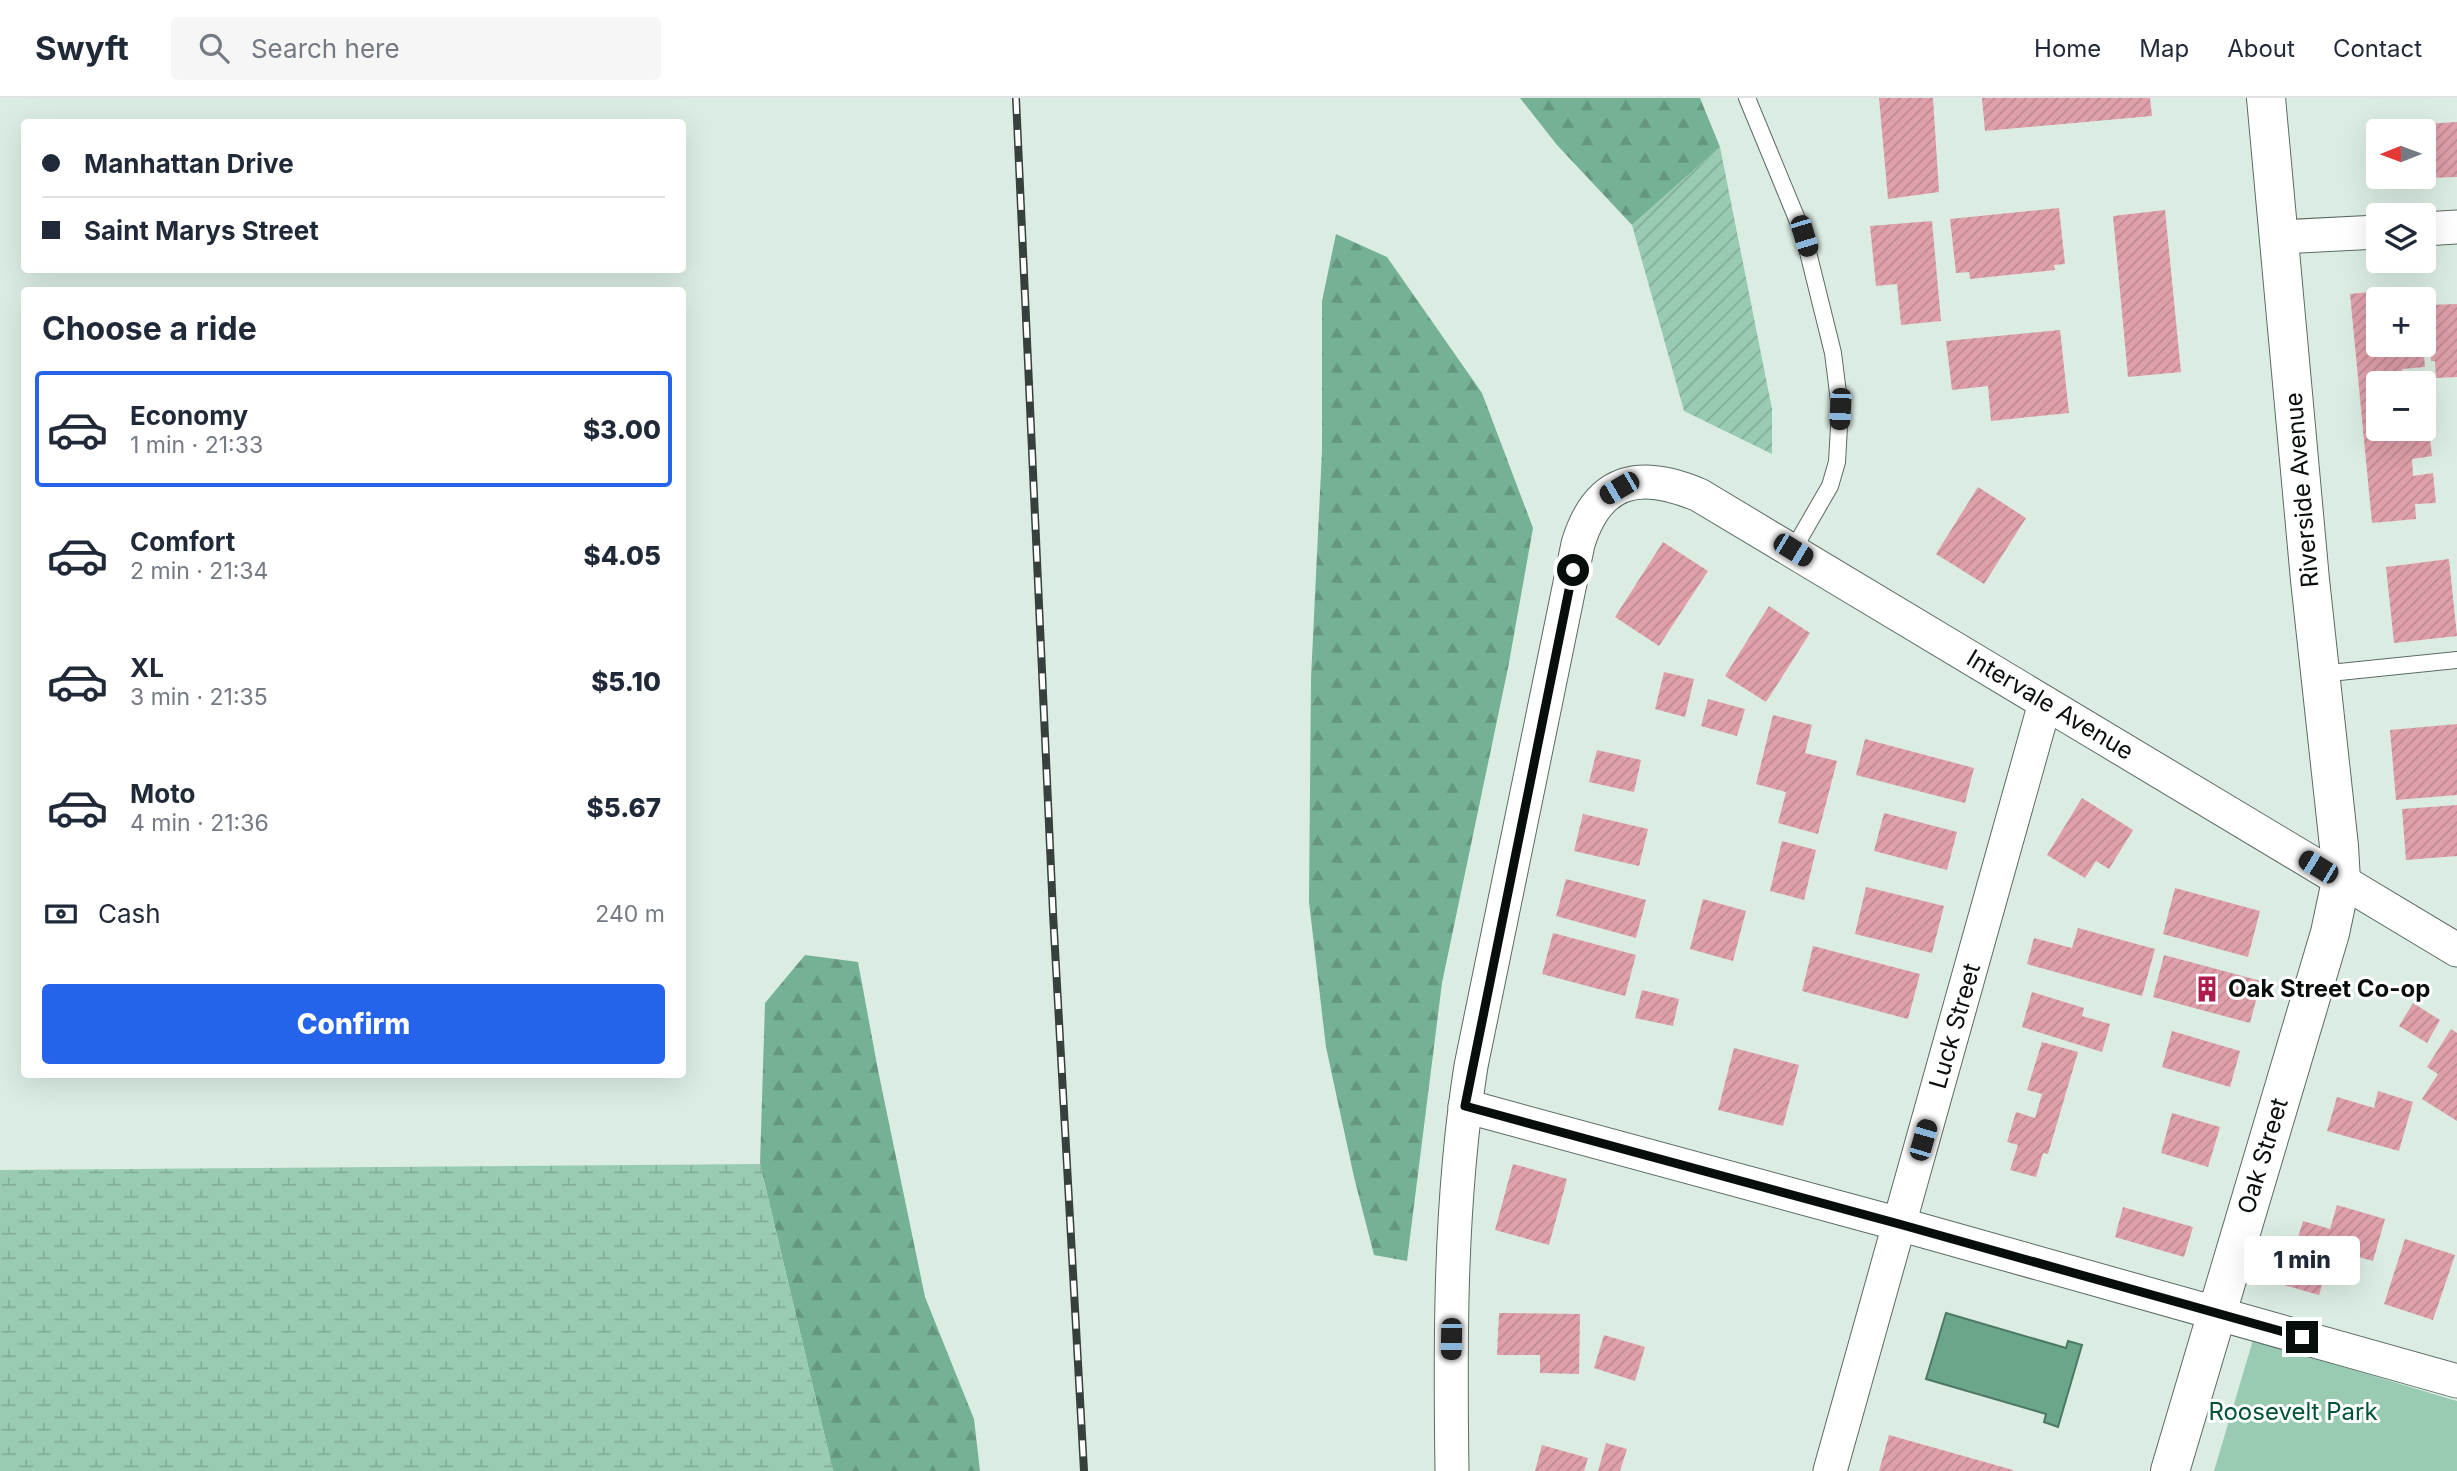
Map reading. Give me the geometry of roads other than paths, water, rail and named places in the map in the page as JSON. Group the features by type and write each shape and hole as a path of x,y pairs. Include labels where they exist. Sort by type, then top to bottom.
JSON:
{"street":[{"name":"Riverside Avenue","path":"2266,98 2342,881"},
{"path":"2436,229 2457,228"},
{"path":"2279,237 2366,233"},
{"name":"Intervale Avenue","path":"1465,1106 1578,544 1588,517 1604,497 1636,482 1655,481 1676,485 1699,495 2457,950"},
{"name":"Luck Street","path":"1830,1471 2045,703"},
{"name":"Oak Street","path":"2170,1471 2330,933 2342,881"},
{"path":"1452,1471 1452,1292 1465,1106 1899,1224 2457,1381"}],"lane":[{"path":"1747,98 1804,236 1833,353 1840,409 1837,462 1830,486 1793,550"},
{"path":"2320,674 2457,660"}],"railway":[{"path":"1016,98 1053,913 1084,1471"}],"place":[{"name":"Oak Street Co-op","path":"2207,989"}],"park label":[{"name":"Roosevelt Park","path":"2293,1412"}]}
